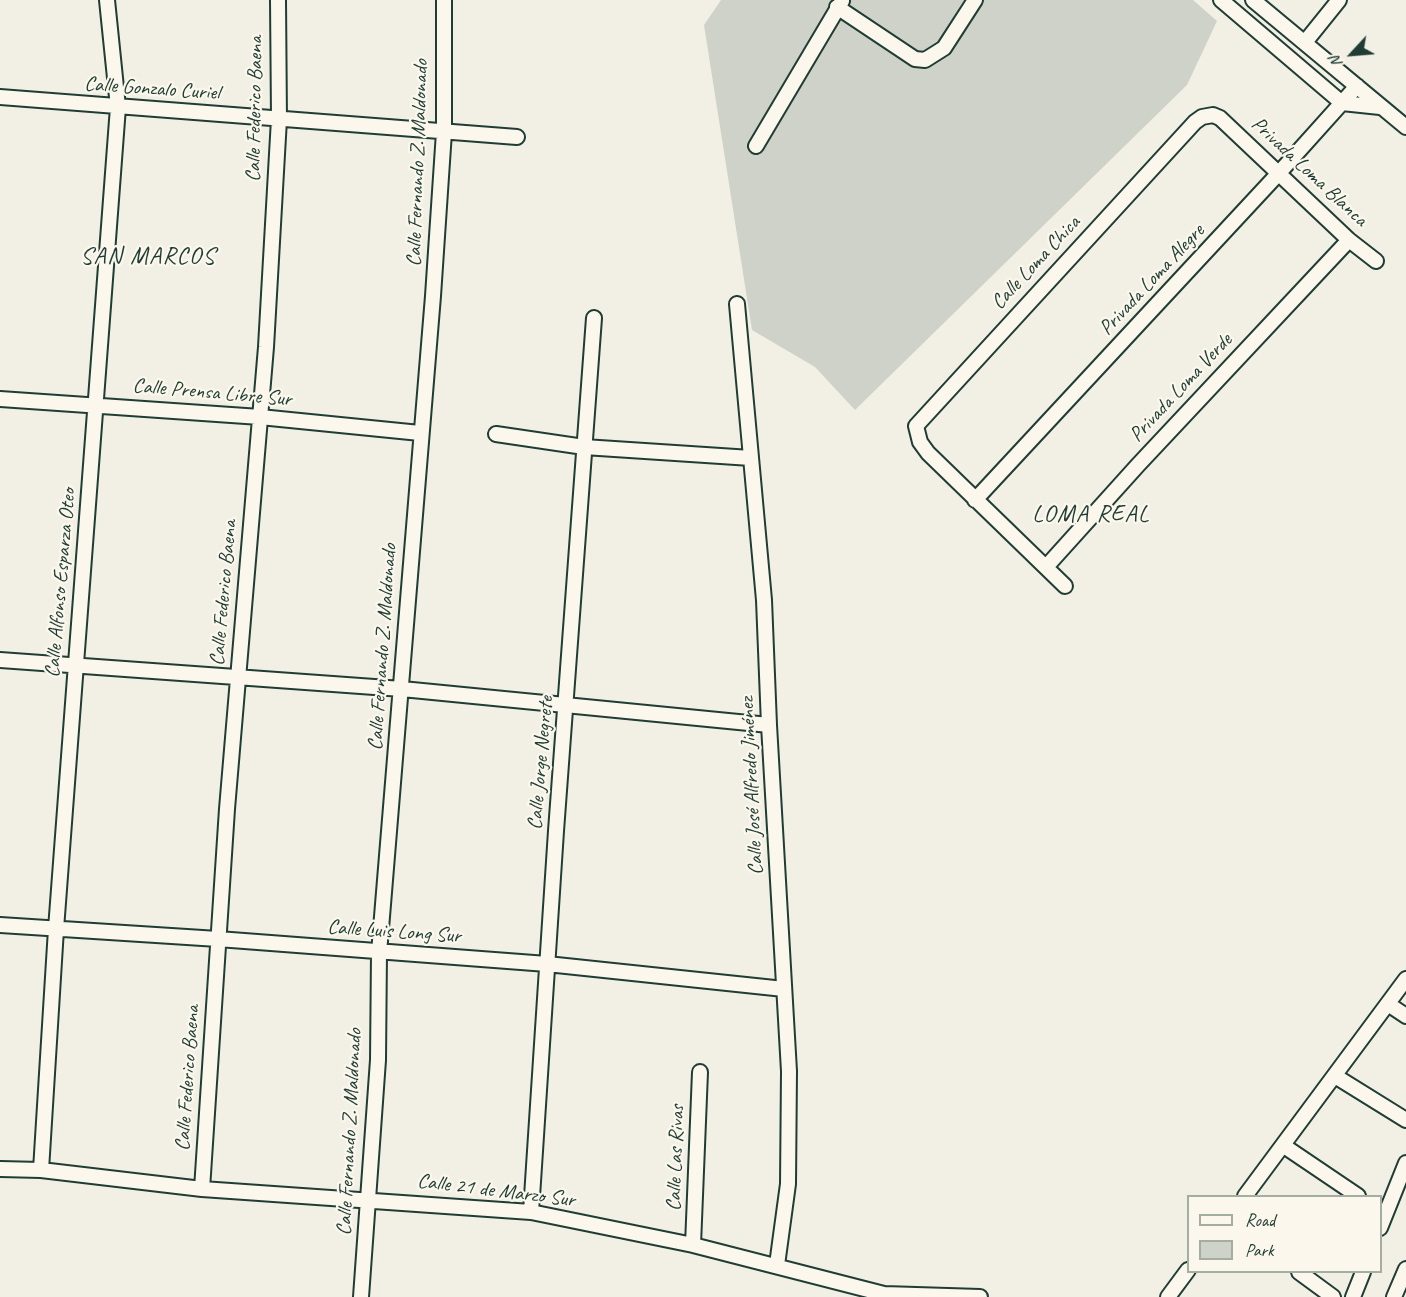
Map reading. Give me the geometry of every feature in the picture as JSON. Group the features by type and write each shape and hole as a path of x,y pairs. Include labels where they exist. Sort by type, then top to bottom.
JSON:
{"street":[{"name":"Calle Alfonso Esparza Oteo","path":"41,1170 75,666 118,107 107,0"},
{"name":"Calle Federico Baena","path":"202,1189 237,680 260,417 279,119 278,0"},
{"name":"Calle Fernando Z. Maldonado","path":"361,1297 378,1060 379,953 402,689 444,132 444,0"},
{"path":"756,146 840,4 915,59 926,60 944,48 975,0"},
{"path":"1221,0 1342,104 1380,106"},
{"path":"1253,0 1306,41 1406,127"},
{"path":"1306,41 1340,0"},
{"name":"Privada Loma Alegre","path":"975,500 1357,86"},
{"name":"Calle Gonzalo Curiel","path":"0,97 517,137"},
{"name":"Privada Loma Blanca","path":"1213,115 1220,118 1349,240 1376,261"},
{"name":"Calle Loma Chica","path":"975,500 928,453 916,434 916,426 1195,122 1202,117 1213,115"},
{"name":"Privada Loma Verde","path":"1046,567 1138,465 1349,240"},
{"name":"Calle José Alfredo Jiménez","path":"737,304 764,600 784,989 790,1140 786,1208 777,1265"},
{"name":"Calle Jorge Negrete","path":"531,1212 594,318"},
{"name":"Calle Prensa Libre Sur","path":"0,399 260,417 420,433"},
{"path":"496,434 584,447 751,458"},
{"path":"975,500 1065,586"},
{"path":"0,660 237,680 402,689 769,724"},
{"name":"Calle Luis Long Sur","path":"0,925 547,964 784,989"},
{"path":"1247,1195 1406,979"},
{"path":"1388,1004 1406,1016"},
{"name":"Calle Las Rivas","path":"693,1245 700,1072"},
{"path":"1335,1076 1406,1120"},
{"path":"1284,1146 1355,1195"},
{"path":"1382,1218 1406,1163"},
{"name":"Calle 21 de Marzo Sur","path":"0,1169 41,1170 202,1189 531,1212 693,1245 884,1294 980,1297"},
{"path":"1394,1297 1406,1269"},
{"path":"1174,1295 1187,1272"},
{"path":"1300,1273 1333,1297"},
{"path":"1353,1297 1364,1273"}],"green space":[{"path":"721,0 1193,0 1217,21 1187,85 855,410 815,367 752,330 704,25"}],"district":[{"name":"SAN MARCOS","path":"148,257"},
{"name":"LOMA REAL","path":"1091,515"}]}
